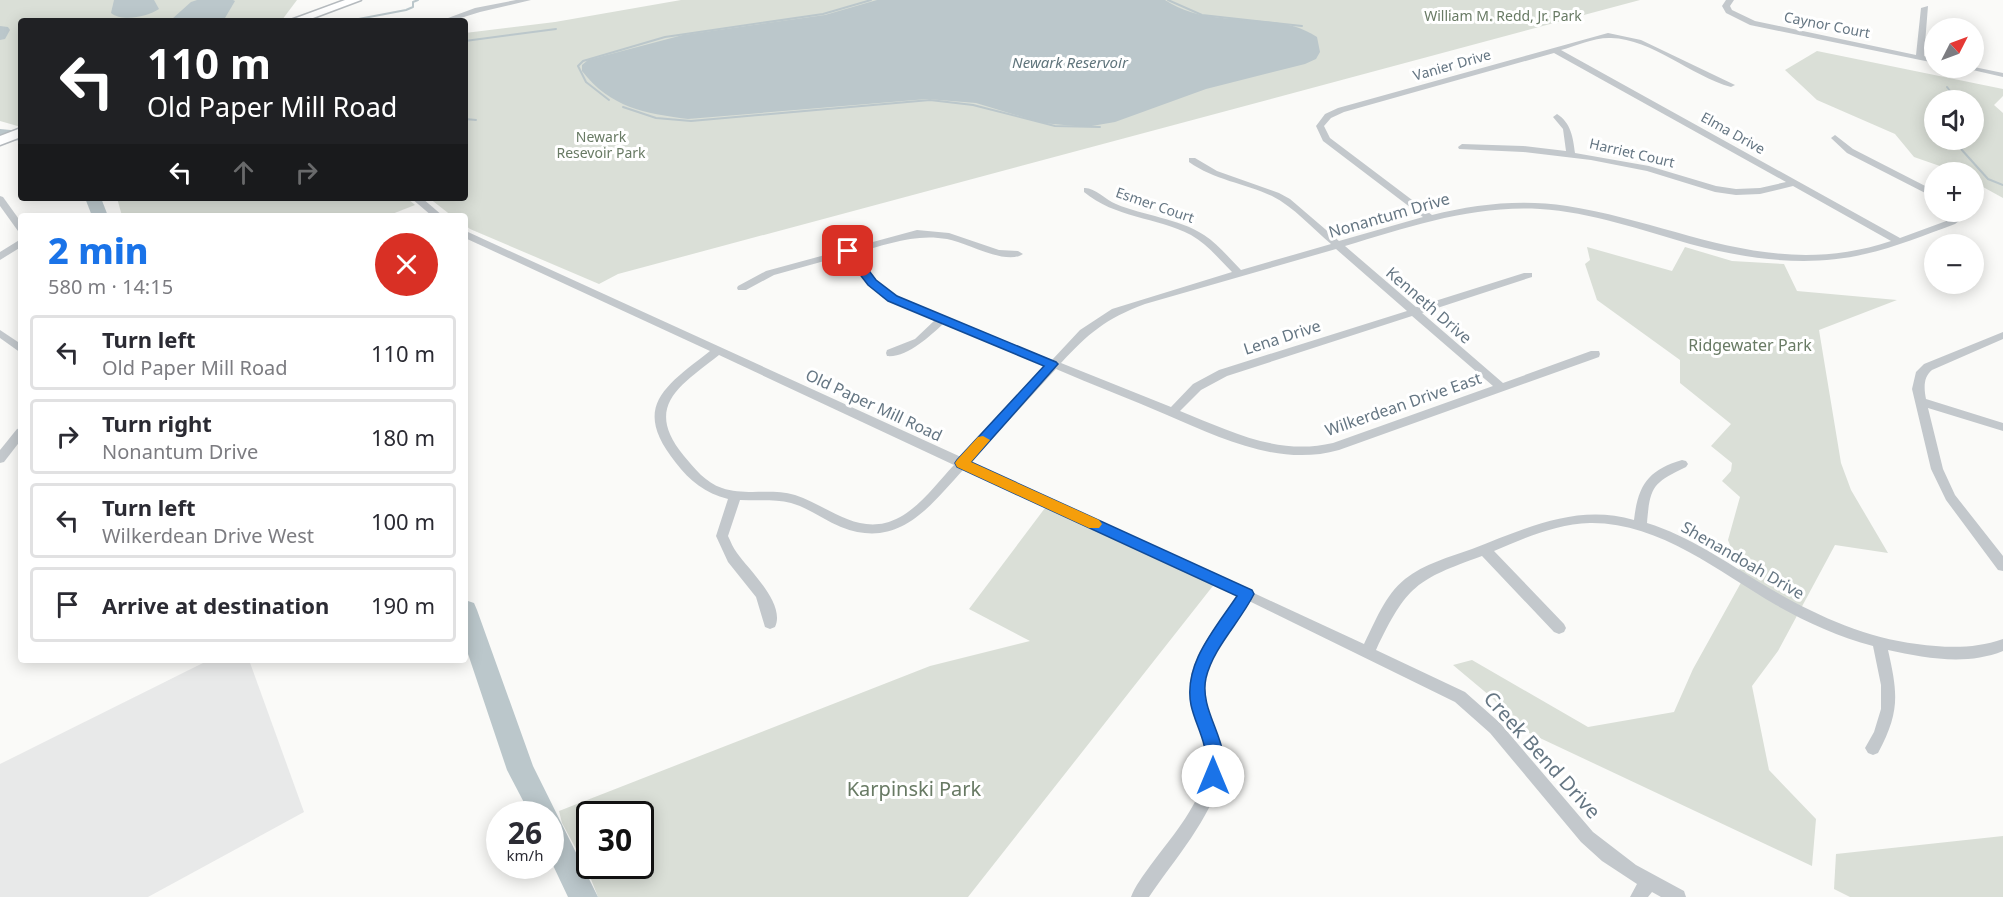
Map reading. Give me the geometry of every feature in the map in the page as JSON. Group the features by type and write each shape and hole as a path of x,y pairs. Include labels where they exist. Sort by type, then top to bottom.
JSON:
{"main road":[{"path":"303,18 356,0"},
{"path":"0,141 18,133"}],"street":[{"path":"453,18 478,10 527,0"},
{"name":"Caynor Court","path":"1730,0 1726,6 1729,11 1753,23 1924,59"},
{"path":"1920,58 1925,8"},
{"name":"Vanier Drive","path":"1430,218 1326,139 1321,130 1322,122 1334,113 1602,36 1621,36 1640,42 1705,76 1731,85"},
{"name":"Elma Drive","path":"1555,50 1897,240"},
{"path":"1984,71 2003,75"},
{"path":"1557,117 1567,129 1571,153"},
{"path":"1835,138 1850,151 1924,189"},
{"name":"Harriet Court","path":"1462,147 1514,148 1571,153 1628,164 1725,191 1760,191 1794,183"},
{"name":"Kenneth Drive","path":"1191,160 1209,171 1262,187 1278,195 1501,387"},
{"name":"Esmer Court","path":"1087,190 1101,201 1193,232 1207,242 1239,274"},
{"path":"0,200 18,225"},
{"path":"420,201 434,213"},
{"name":"Nonantum Drive","path":"736,495 774,496 796,500 841,523 865,529 880,529 905,520 922,507 1084,332 1116,312 1430,218 1480,207 1554,206 1607,215 1711,246 1784,257 1852,254 1952,222"},
{"path":"742,288 770,273 908,234 928,232 949,236 998,253 1018,254"},
{"name":"Old Paper Mill Road","path":"468,235 1368,651"},
{"path":"0,258 18,244"},
{"name":"Wilkerdean Drive East","path":"848,251 881,291 907,305 1260,447 1291,452 1307,452 1335,447 1595,354"},
{"path":"0,258 18,255"},
{"name":"Lena Drive","path":"1172,413 1186,396 1213,377 1528,275"},
{"path":"891,354 919,342 941,320"},
{"path":"0,333 18,347"},
{"path":"2003,335 1928,367 1922,372 1919,380 1920,401 1937,469 1944,487 2003,566"},
{"path":"717,351 671,390 661,406 658,424 664,442 700,481 720,492 736,495 722,536 729,552 761,591 766,601 770,623"},
{"path":"1920,401 2003,427"},
{"path":"0,459 18,436"},
{"path":"1640,525 1644,492 1648,483 1682,464"},
{"name":"Shenandoah Drive","path":"1368,651 1384,616 1406,587 1417,577 1539,526 1571,519 1606,519 1640,525 1691,546 1807,615 1880,643 1953,654 1976,653 2003,645"},
{"path":"1484,549 1559,628"},
{"path":"1139,897 1200,806 1213,776 1216,763 1214,747 1200,706 1197,680 1206,657 1246,594"},
{"path":"1873,748 1884,729 1890,701 1880,643"},
{"name":"Creek Bend Drive","path":"1368,651 1460,697 1474,707 1487,718 1587,837 1609,857 1678,897"},
{"path":"1638,897 1649,882"}],"shaded area":[{"path":"203,663 250,663 304,812 148,897 0,897 0,764"}],"green space":[{"path":"0,0 297,0 284,18 18,18 18,126 0,121"},
{"name":"Newark Resevoir Park","path":"681,0 1640,0 618,274 599,284 470,229 468,213 448,213 433,201 468,201 468,33 555,22"},
{"path":"1817,51 1924,73 1924,78 1949,78 2003,89 2003,96 1994,105 2003,113 2003,198 1984,188 1984,162 1928,162 1914,157 1895,134 1817,100 1785,70"},
{"path":"118,201 410,201 415,205 395,213 121,213"},
{"name":"Ridgewater Park","path":"1587,247 1672,271 1685,247 1732,261 1784,264 1797,291 1897,300 1819,330 1841,463 1851,490 1888,553 1835,545 1778,651 1752,686 1769,770 1816,819 1812,866 1525,731 1490,696 1453,665 1472,660 1588,727 1674,712 1693,669 1743,579 1728,540 1740,497 1722,481 1731,471 1732,463 1711,446 1731,424 1680,383 1680,360 1597,300 1585,264 1590,260"},
{"name":"Karpinski Park","path":"1045,508 1216,582 968,897 598,897 591,879 654,879 654,801 585,801 930,666 1030,641 969,609"},
{"name":"Karpinski Park","path":"576,804 576,849 564,827 564,809"},
{"path":"2003,836 2003,897 1850,897 1834,889 1836,854"}],"water":[{"path":"114,0 154,0 159,9 141,16 128,18 116,16 111,13"},
{"path":"197,0 235,1 225,18 173,18 191,2"},
{"name":"Newark Reservoir","path":"877,0 1165,0 1184,10 1203,15 1282,23 1300,28 1317,37 1320,52 1316,59 1305,64 1206,89 1115,122 1086,127 1042,123 976,103 927,99 688,119 629,107 605,93 582,71 582,65 588,60 683,35 825,15"}],"waterway":[{"path":"364,18 406,10 413,7 413,2 418,0"},
{"path":"609,100 586,82 578,66 583,61 665,37 823,14 871,0"},
{"path":"1168,0 1202,15 1302,26"},
{"path":"468,41 556,29"},
{"path":"0,30 3,30 0,36"},
{"path":"623,107 656,118 691,121 930,100 973,105 1055,126 1100,127"},
{"path":"468,119 476,120"},
{"path":"0,133 18,136"},
{"path":"1962,150 1988,179 2003,185"},
{"path":"94,201 99,213"},
{"path":"468,619 521,770 537,801"},
{"path":"564,856 583,897"}],"slow traffic":[{"path":"983,440 962,463 1094,524"}],"route":[{"path":"848,251 872,282 893,298 941,320 1052,364 962,463 1246,594 1206,657 1197,680 1200,706 1214,747 1216,763 1213,776"}],"park label":[{"name":"William M. Redd, Jr. Park","path":"1503,16"}]}
